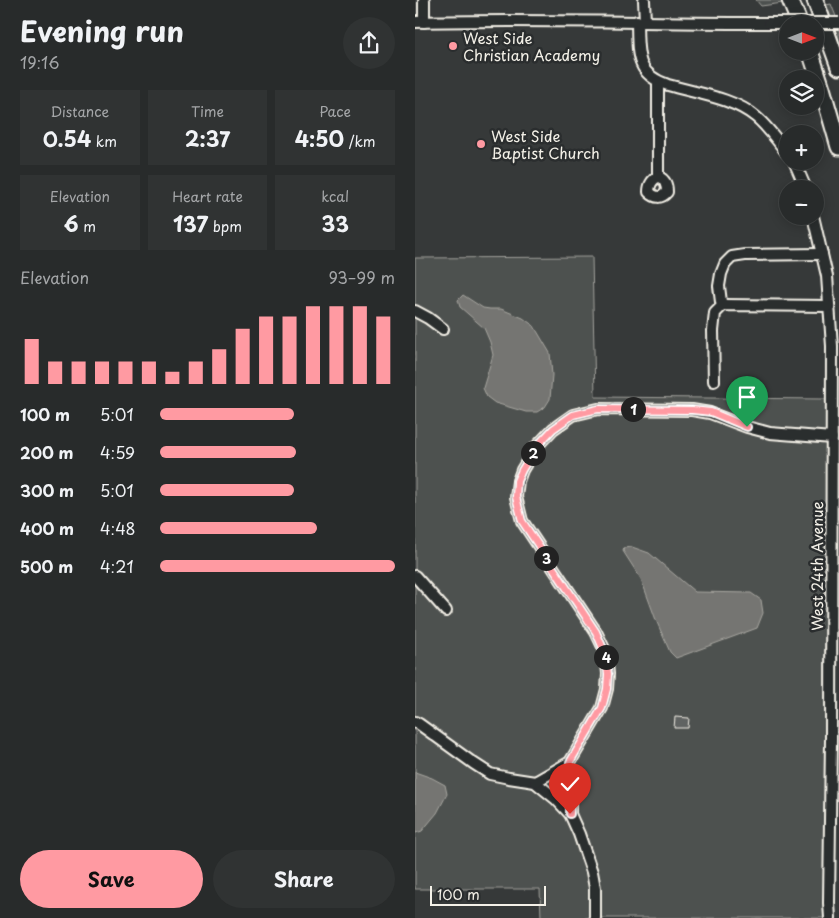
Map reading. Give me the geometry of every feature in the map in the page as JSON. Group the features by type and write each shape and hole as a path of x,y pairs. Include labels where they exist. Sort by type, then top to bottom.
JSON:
{"highway":[{"path":"790,0 796,15"},
{"path":"815,0 839,67"},
{"path":"814,60 839,147"}],"street":[{"path":"424,0 419,22 641,21 839,23"},
{"path":"644,0 638,53 643,67 650,77 658,82 733,104 756,117 779,142"},
{"path":"658,82 658,176"},
{"name":"West 24th Avenue","path":"815,225 827,276 831,346 830,918"},
{"path":"723,305 719,286 721,274 725,264 732,257 745,255 822,254"},
{"path":"714,382 713,331 715,313 723,305 829,306"},
{"path":"415,311 443,329"},
{"path":"535,782 570,762 602,708 607,689 605,653 596,632 522,521 516,497 517,481 536,447 553,429 573,415 598,409 711,412 747,427 770,433 832,438"},
{"path":"415,576 446,612"},
{"path":"415,722 490,774 535,782 556,799 570,814 592,872 595,888 595,918"},
{"path":"570,762 570,814"}],"shaded area":[{"path":"756,0 782,0 783,3 761,6"},
{"path":"831,4 839,24 839,42 826,5"},
{"path":"592,257 595,397 826,399 824,918 541,918 540,889 415,889 415,258"},
{"path":"463,295 483,308 501,309 523,318 534,326 550,353 552,375 550,399 545,407 537,412 526,412 495,403 487,397 483,388 493,355 490,342 484,328 460,307 458,300"},
{"path":"632,547 649,553 695,592 751,593 761,600 763,613 757,628 676,658 670,652 641,579 623,551 624,548"},
{"path":"415,772 445,785 447,794 437,813 422,831 416,833 415,832"}],"building":[{"path":"675,717 689,718 688,728 674,728"}],"place":[{"name":"West Side Christian Academy","path":"453,46"},
{"name":"West Side Baptist Church","path":"481,144"}],"route":[{"path":"570,814 570,762 602,708 607,689 608,674 605,653 596,632 522,521 516,497 517,481 522,470 536,447 553,429 573,415 598,409 711,412 747,427"}]}
